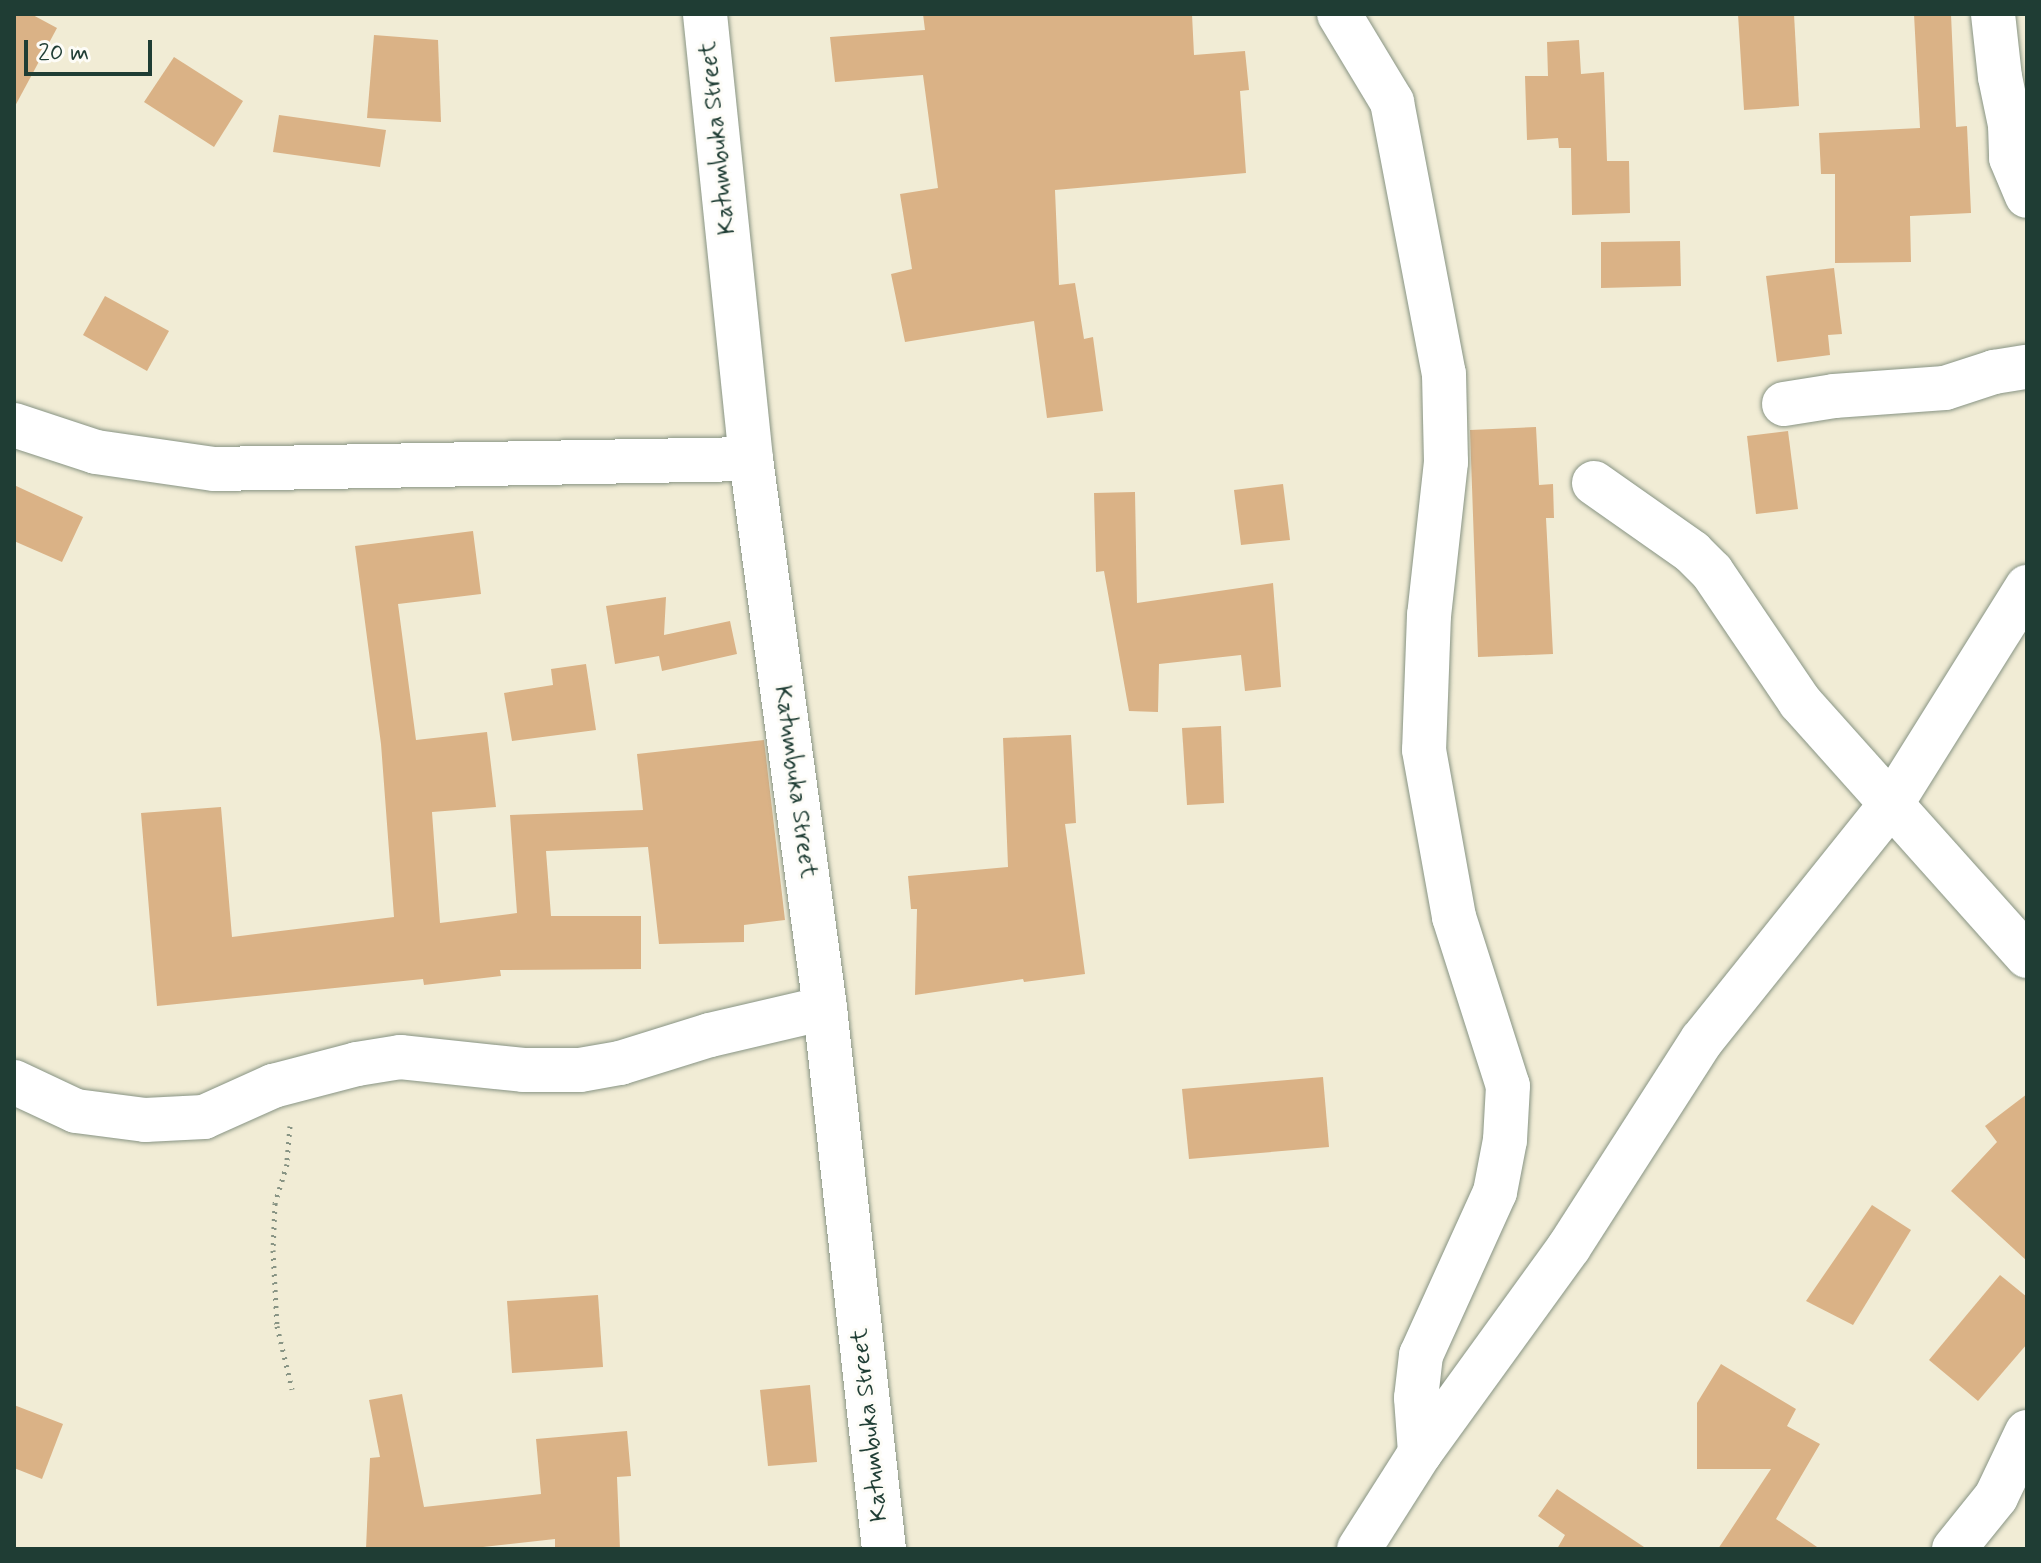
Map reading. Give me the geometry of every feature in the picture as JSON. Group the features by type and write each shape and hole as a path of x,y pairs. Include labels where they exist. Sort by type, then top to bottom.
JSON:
{"street":[{"name":"Katumbuka Street","path":"705,14 751,459 825,1008 884,1549"},
{"path":"1339,14 1392,102 1444,374 1446,462 1429,615 1424,750 1454,917 1508,1086 1505,1140 1495,1192 1421,1355 1416,1398 1420,1453"},
{"path":"1993,14 2000,77 2010,125 2011,158 2027,196"},
{"path":"1784,404 1834,396 1945,388 1994,372 2027,367"},
{"path":"14,425 96,452 214,469 751,459"},
{"path":"1594,483 1692,552 1712,572 1800,702 2027,956"},
{"path":"1359,1549 1420,1453 1569,1247 1702,1040 1892,803 2027,587"},
{"path":"14,1082 76,1111 145,1120 204,1117 273,1086 400,1057 523,1070 580,1070 620,1063 710,1035 825,1008"},
{"path":"1954,1549 1996,1497 2027,1432"}],"path":[{"path":"273,1086 289,1112 291,1137 287,1164 275,1203 273,1250 277,1326 292,1389"}],"building":[{"path":"14,14 31,14 57,28 14,108"},
{"path":"923,14 1192,14 1194,55 1245,51 1249,90 1240,91 1246,173 1055,190 1059,285 1075,283 1084,339 1093,337 1103,411 1047,418 1034,321 905,342 891,274 912,269 900,194 938,188 923,75 835,82 830,37 925,30"},
{"path":"1738,14 1794,14 1799,106 1744,110"},
{"path":"1914,14 1951,14 1956,127 1967,126 1971,213 1910,216 1911,262 1835,263 1835,174 1821,174 1819,133 1920,128"},
{"path":"374,35 438,40 441,122 367,118"},
{"path":"1579,40 1581,74 1604,72 1607,161 1629,161 1630,213 1572,215 1571,148 1559,148 1558,138 1527,140 1525,76 1548,76 1547,42"},
{"path":"174,57 243,101 214,147 144,102"},
{"path":"279,115 386,130 380,167 273,152"},
{"path":"1680,241 1681,286 1601,288 1601,242"},
{"path":"1834,268 1842,334 1828,335 1830,355 1777,362 1766,276"},
{"path":"105,296 169,331 147,371 83,335"},
{"path":"1536,427 1539,485 1553,484 1554,518 1546,518 1553,654 1478,657 1470,430"},
{"path":"1788,431 1798,509 1756,514 1747,436"},
{"path":"1283,484 1290,540 1241,545 1234,490"},
{"path":"14,485 83,517 62,562 14,541"},
{"path":"1135,492 1137,603 1273,583 1281,687 1245,691 1241,655 1159,664 1158,712 1129,711 1104,571 1096,572 1094,493"},
{"path":"473,531 481,594 398,604 416,740 487,732 496,807 432,812 440,923 517,913 510,815 643,810 637,754 764,740 785,920 744,925 744,942 659,944 648,847 546,851 551,916 641,916 641,969 500,970 501,976 424,985 423,979 157,1006 141,813 221,807 232,937 394,917 381,744 355,546"},
{"path":"666,597 664,635 730,621 737,654 662,671 659,656 615,664 606,606"},
{"path":"586,664 596,730 512,741 504,693 553,685 551,669"},
{"path":"1221,726 1224,803 1187,805 1182,728"},
{"path":"1071,735 1076,823 1065,824 1085,974 1024,982 1023,979 915,995 917,909 911,909 908,876 1008,867 1003,738"},
{"path":"1323,1077 1329,1147 1189,1159 1182,1089"},
{"path":"2027,1094 2027,1261 1951,1191 1997,1142 1985,1126"},
{"path":"1872,1205 1911,1230 1853,1325 1806,1301"},
{"path":"2000,1275 2027,1297 2027,1344 1978,1401 1929,1360"},
{"path":"598,1295 603,1367 512,1373 507,1301"},
{"path":"1721,1364 1796,1409 1787,1426 1820,1444 1776,1519 1820,1549 1718,1549 1771,1469 1697,1469 1697,1403"},
{"path":"810,1385 817,1462 768,1466 760,1390"},
{"path":"402,1394 424,1507 541,1494 536,1439 627,1431 631,1476 617,1477 620,1549 555,1549 555,1539 465,1549 366,1549 370,1458 380,1457 369,1400"},
{"path":"14,1405 63,1424 42,1479 14,1468"},
{"path":"1557,1489 1647,1549 1557,1549 1565,1535 1538,1516"}]}
